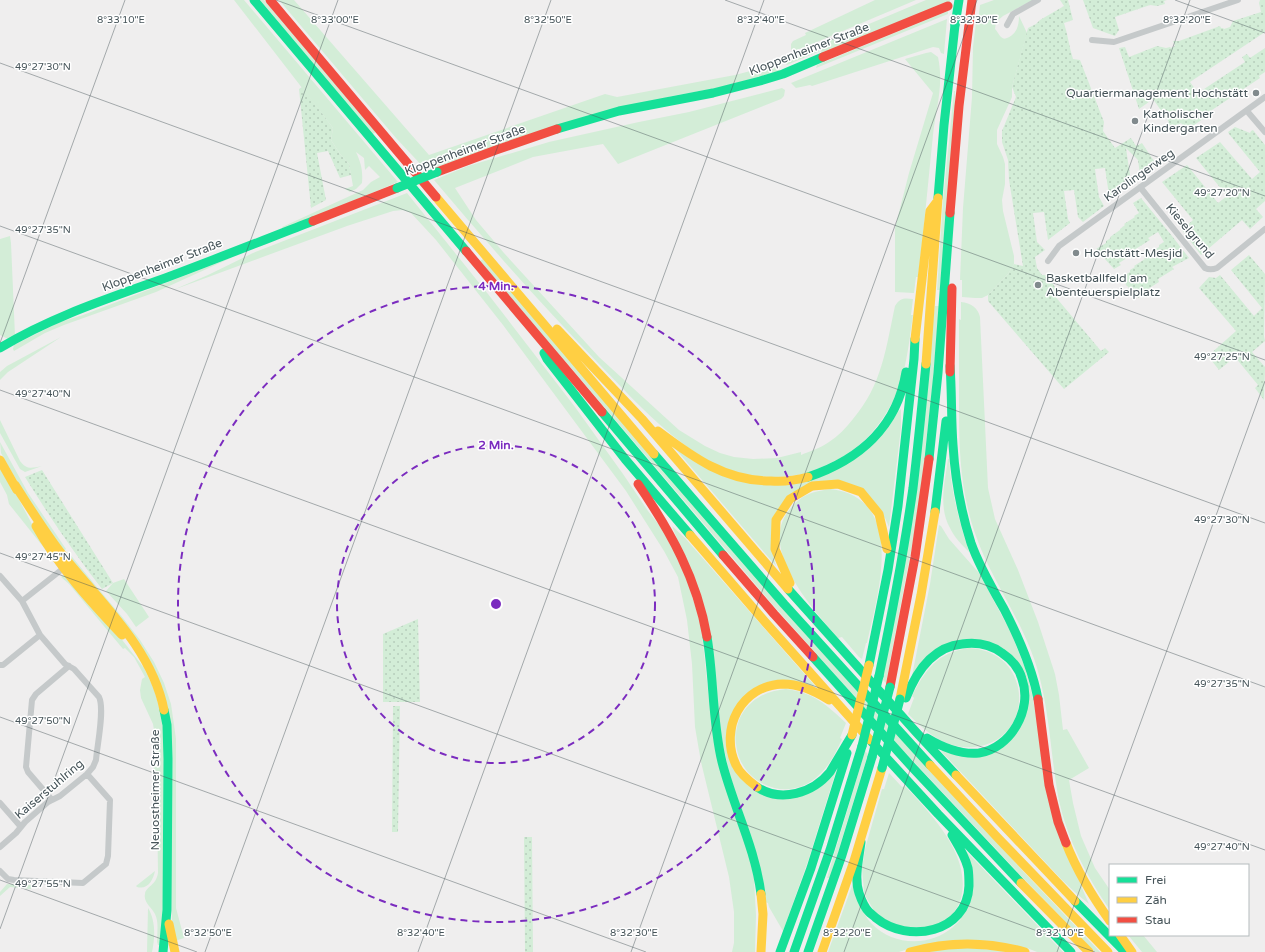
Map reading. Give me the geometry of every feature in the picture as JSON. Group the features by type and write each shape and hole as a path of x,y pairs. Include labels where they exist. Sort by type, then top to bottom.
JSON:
{"main road":[{"path":"254,0 529,326 784,624 917,772 1089,952"},
{"path":"270,0 669,470 843,670 1002,843 1108,952"},
{"path":"794,952 830,850 862,746 879,676 895,598 913,487 920,426 946,110 959,0"},
{"path":"808,952 837,872 872,757 890,687 919,538 947,306 949,233 957,134 972,0"},
{"name":"Kloppenheimer Straße","path":"0,348 26,332 52,320 174,275 437,172 529,138 595,117 644,106 728,91 761,82 948,6"},
{"path":"780,952 811,868 831,805 852,735 869,665 888,570 898,506 914,359 918,304 930,211 938,201"},
{"path":"522,298 547,318 642,419 803,606 916,732 1011,834 1109,935"},
{"path":"947,306 954,457 958,491 966,527 978,560 1013,627 1032,676 1041,716 1049,784 1062,837 1081,877 1109,920"},
{"path":"529,326 547,359 624,459 761,617 842,709 938,814 1072,952"},
{"path":"642,419 697,460 728,474 745,479 771,482 788,481 814,476 836,467 855,455 873,439 887,421 900,398 915,332"},
{"path":"822,952 861,842 902,701 931,546 942,462 950,366"},
{"path":"624,459 632,476 676,545 689,570 697,591 709,645 719,746 728,780 753,853 761,892 761,952"},
{"name":"Neuostheimer Straße","path":"0,460 41,537 67,566 102,614 139,652 155,680 161,695 167,725 168,759 167,910 163,952"},
{"path":"803,606 779,563 775,550 774,534 779,515 786,503 796,494 809,487 822,484 840,484 858,490 871,502 881,517 885,530 888,570"},
{"path":"902,701 924,664 937,652 959,643 970,642 983,644 998,650 1011,660 1021,676 1025,694 1025,704 1020,720 1009,737 993,748 978,752 966,753 954,751 935,743 916,732"},
{"path":"842,709 821,694 802,686 781,684 764,688 749,697 736,714 731,726 730,738 732,758 742,775 758,788 777,794 795,794 812,788 826,777 838,760 852,735"},
{"path":"861,842 858,882 862,902 868,913 882,928 896,935 913,938 930,936 944,929 957,917 966,902 969,887 969,872 965,859 959,846 938,814"},
{"name":"Neuostheimer Straße","path":"167,910 172,943 175,952"},
{"path":"1110,936 1125,952"},
{"path":"1121,936 1132,952"},
{"path":"910,952 929,947 964,943 1000,946 1025,952"}],"street":[{"path":"1007,25 1013,14 1038,0"},
{"path":"1092,40 1114,42 1238,0"},
{"name":"Karolingerweg","path":"1048,261 1059,246 1265,97"},
{"path":"1247,110 1265,132"},
{"name":"Kieselgrund","path":"1140,188 1205,268 1209,270 1217,268 1265,229"},
{"path":"22,601 67,566"},
{"name":"Kaiserstuhlring","path":"0,576 22,601 40,635 64,664 74,669 101,702 96,760 93,767 87,774 60,796 42,807 0,847"},
{"path":"0,665 3,665 40,635"},
{"path":"52,800 28,772 26,767 32,700 36,694 69,666"},
{"path":"0,871 8,879 14,880 83,883 106,864 108,856 110,800 87,774"},
{"path":"0,804 21,827"}],"green space":[{"path":"234,0 244,0 398,182 283,230 282,227 363,190 371,182 380,177 369,166 365,170 364,158 356,152 361,167 362,183 350,192 345,189 353,186 349,164 331,140 333,128"},
{"path":"260,0 264,0 376,132 373,134"},
{"path":"279,0 294,0 429,155 605,94 617,97 735,75 774,65 781,58 779,71 723,87 672,96 426,170 396,138"},
{"path":"875,0 916,0 805,47 793,51 791,49 791,44 793,41 806,35 805,33"},
{"path":"926,0 950,0 950,2 826,53 820,51 787,65 786,64 788,58"},
{"path":"994,0 1033,0 1003,16 996,22 995,29 1003,38 1010,36 1017,29 1019,16 1027,33 1012,87 1012,97 997,130 997,144 1005,164 1005,184 1002,200 1003,211 1014,256 1014,264 1008,274 988,295 982,298 962,297 962,280 960,280 963,208 972,97 973,47 980,5"},
{"path":"1060,0 1068,0 1073,20 1064,23 1073,59 1080,60 1104,122 1103,131 1115,148 1131,138 1136,146 1142,143 1156,164 1140,174 1138,160 1126,148 1130,175 1113,198 1109,195 1105,168 1095,169 1099,197 1104,206 1083,222 1078,217 1074,190 1064,191 1068,219 1070,223 1048,240 1044,212 1033,213 1037,242 1045,250 1035,257 1037,268 1042,275 1046,275 1058,291 1054,295 1101,351 1105,348 1109,352 1064,389 988,301 988,295 1008,274 1014,264 1023,266 1009,180 1008,160 1002,142 1002,131 1016,97 1012,87 1028,28 1064,6"},
{"path":"1083,0 1167,0 1164,1 1165,4 1157,6 1150,5 1115,17 1119,30 1115,36 1093,28"},
{"path":"1260,0 1265,0 1265,32 1190,82 1198,93 1245,62 1242,57 1247,54 1250,58 1265,48 1265,72 1259,76 1260,78 1209,112 1210,114 1187,130 1181,123 1165,134 1161,128 1169,122 1153,99 1139,109 1119,48 1125,47 1129,57 1157,46 1171,48 1175,46 1173,41 1179,41 1220,26 1224,29 1230,27 1233,21 1261,12 1259,3"},
{"path":"948,11 948,14 816,68 817,65"},
{"path":"947,19 944,54 941,53 939,48 933,47 812,86 810,85 796,88 791,83"},
{"path":"931,52 938,57 940,67 940,87 933,135 918,277 916,277 914,293 895,292 895,228 909,173 933,93 905,59"},
{"path":"302,87 333,128 331,140 349,164 351,175 340,178 328,151 317,153 326,200 311,208 299,89"},
{"path":"782,88 785,90 784,96 781,99 618,164 603,144 533,157 455,188 476,220 504,253 599,357 679,430 705,446 720,453 734,457 753,459 777,458 801,452 801,455 823,446 845,429 863,406 877,379 882,366 895,306 902,299 913,299 911,315 913,315 908,352 903,374 892,403 875,429 853,450 826,465 803,474 768,477 733,471 711,462 695,453 665,430 624,390 556,318 494,250 434,180 468,166 549,142 689,112"},
{"path":"954,91 955,106 940,290 937,290 943,200"},
{"path":"1235,127 1250,133 1253,130 1265,145 1265,201 1256,209 1263,217 1250,229 1242,220 1201,255 1182,230 1193,220 1162,182 1187,165 1218,203 1227,196 1196,158 1220,142 1252,179 1260,172 1229,134 1228,132"},
{"path":"407,193 488,294 575,407 663,530 682,565 701,624 709,701 754,879 756,915 755,952 732,952 734,943 734,912 729,877 701,762 695,727 692,664 687,620 678,577 664,551 626,491 503,325 436,240 411,213 403,210 393,211 347,226 173,290 253,253"},
{"path":"1141,198 1189,258 1172,267 1174,269 1158,279 1159,282 1143,292 1145,294 1138,298 1120,278 1130,272 1130,270 1135,267 1134,266 1145,259 1144,258 1149,255 1149,253 1164,242 1158,232 1148,238 1150,240 1134,250 1135,253 1119,263 1121,265 1114,269 1096,249 1106,243 1106,241 1111,238 1110,237 1125,225 1124,224 1139,213 1133,203"},
{"path":"10,236 15,336 8,339 0,335 0,239"},
{"path":"1249,255 1265,274 1265,341 1252,352 1265,367 1264,400 1255,388 1258,385 1235,357 1219,370 1208,356 1236,331 1199,288 1209,277 1216,278 1220,275 1254,316 1262,308 1231,270"},
{"path":"233,257 156,292 64,325 45,333 14,351 13,349 14,345 60,322 83,315"},
{"path":"483,259 1022,870 1100,952 1095,952 1024,879 898,745 772,604 480,261"},
{"path":"961,302 974,306 978,311 980,317 988,488 995,519 1018,570 1038,622 1055,674 1063,730 1067,729 1089,768 1069,780 1081,836 1095,868 1109,889 1109,908 1079,858 1063,816 1059,801 1043,690 1033,657 1018,622 983,554 971,521 964,489 960,442 959,319 961,320"},
{"path":"935,306 939,306 933,381 918,514 886,683 883,680"},
{"path":"61,337 8,372 0,380 0,372 7,366"},
{"path":"901,409 901,428 889,527 885,518 845,482 786,498 773,556 776,566 672,445 749,483 837,469"},
{"path":"0,420 20,461 25,466 30,468 42,466 25,472 20,469 0,433"},
{"path":"0,442 28,493 66,549 63,552 30,504 1,453"},
{"path":"948,459 956,506 969,552 958,541 946,520 943,494"},
{"path":"0,466 35,530 53,559 9,504 7,495 0,482"},
{"path":"42,470 113,583 102,589 62,534 25,477"},
{"path":"831,489 855,496 870,510 879,529 882,551 877,600 862,659 842,637 838,638 804,596 793,580 785,562 780,545 780,528 787,513 796,502 811,493"},
{"path":"939,525 949,539 979,573 1011,633 1025,668 1032,694 1040,738 1082,888 1089,904 1062,880 941,751 980,755 1025,718 1019,665 967,639 912,676 930,584"},
{"path":"672,526 685,538 815,686 782,681 737,706 734,769 784,798 836,771 808,861 783,931 768,903 765,902 728,767 721,735 714,662"},
{"path":"68,552 140,640 154,662 164,683 171,704 176,739 176,908 184,938 175,941 172,925 161,686 65,555"},
{"path":"64,575 116,632 144,668 154,689 161,714 164,735 163,902 161,945 158,945 157,942 156,917 145,900 146,891 155,881 158,873 157,802 152,791 155,736 153,724 141,698 140,690 142,679 145,677 134,657 125,648 123,649 69,584 61,577"},
{"path":"124,579 149,617 136,627 127,614 106,591 113,583"},
{"path":"418,619 420,702 383,702 383,634"},
{"path":"969,648 990,653 1006,664 1015,679 1019,696 1017,714 1009,729 994,741 974,747 951,745 944,742 925,730 908,714 914,698 912,696 928,670 941,658 958,650"},
{"path":"786,689 804,693 812,697 833,711 846,723 840,738 842,739 830,763 819,775 806,784 792,789 778,789 764,784 753,777 743,766 737,752 736,736 737,726 748,706 763,695"},
{"path":"393,706 400,706 398,832 392,832"},
{"path":"865,751 868,754 830,878 827,878"},
{"path":"889,773 902,787 905,786 937,823 955,851 961,867 963,882 961,898 951,916 936,926 915,933 879,919 864,891 862,869 865,849 882,789 884,789"},
{"path":"524,837 532,837 533,952 525,952"},
{"path":"966,851 1063,952 1037,952 1027,948 914,947 899,952 828,952 853,883 860,905 868,920 890,937 901,940 923,941 944,934 961,919 963,915"},
{"path":"155,871 153,878 147,886 141,888 136,886"},
{"path":"7,884 31,885 31,889 10,887 0,896 0,892"},
{"path":"148,908 154,924 154,941 152,952 147,952"},
{"path":"1129,936 1144,936 1157,952 1142,952"},
{"path":"962,947 1011,952 925,952"}],"traffic: fast":[{"path":"254,0 466,251"},
{"path":"955,25 959,0"},
{"path":"938,198 955,25"},
{"path":"557,129 619,111 713,93 760,81 783,74 823,57"},
{"path":"397,188 437,172"},
{"path":"929,459 938,373 950,213"},
{"path":"0,348 40,326 82,308 313,221"},
{"path":"869,665 888,570 898,506 915,339"},
{"path":"544,353 547,359 625,459 690,535"},
{"path":"879,676 898,582 913,488 926,364"},
{"path":"950,366 954,457 964,519 978,560 1020,642 1032,676 1038,699"},
{"path":"808,477 844,461 873,439 894,409 901,392 906,372"},
{"path":"602,412 723,555"},
{"path":"935,512 946,421"},
{"path":"654,454 784,604 930,765"},
{"path":"788,589 956,775"},
{"path":"707,637 716,731 722,762 749,843 761,894"},
{"path":"906,698 910,688 926,662 942,650 951,646 972,643 983,644 1005,655 1019,671 1025,691 1022,714 1017,725 1001,744 990,750 979,753 965,753 952,750 927,738"},
{"path":"813,657 912,767 1021,883"},
{"path":"862,746 879,676"},
{"path":"872,757 890,687"},
{"path":"882,768 900,699"},
{"path":"163,952 167,910 168,759 167,725 164,710"},
{"path":"757,787 766,792 786,795 806,790 815,785 830,772 852,735"},
{"path":"870,740 938,814 1071,952"},
{"path":"794,952 830,850 862,746"},
{"path":"780,952 811,868 847,753"},
{"path":"808,952 842,855 872,757"},
{"path":"861,842 857,868 857,881 859,893 866,908 876,918 889,926 904,931 919,932 934,929 947,924 958,914 966,902 969,886 968,868 952,835"},
{"path":"1075,901 1109,936"},
{"path":"1109,936 1125,952"}],"traffic: slow":[{"path":"436,197 654,454"},
{"path":"926,364 938,198"},
{"path":"915,339 930,211 936,203"},
{"path":"557,329 642,419 788,589"},
{"path":"658,431 697,459 739,477 754,480 776,481 808,477"},
{"path":"0,460 17,490"},
{"path":"790,583 775,549 776,520 790,499 812,486 838,484 861,492 879,514 887,549"},
{"path":"15,485 61,553 107,607 136,646 158,687 164,710"},
{"path":"900,699 921,595 935,512"},
{"path":"36,526 65,570 122,635"},
{"path":"690,535 870,740"},
{"path":"852,735 869,665"},
{"path":"757,787 740,771 731,751 730,737 732,724 737,711 745,701 756,692 768,686 783,684 795,685 807,689 829,700"},
{"path":"930,765 1108,952"},
{"path":"822,952 854,861 882,768"},
{"path":"956,775 1075,901"},
{"path":"1066,843 1085,883 1109,920"},
{"path":"1021,883 1089,952"},
{"path":"761,894 763,914 761,952"},
{"path":"169,924 175,952"},
{"path":"1121,936 1132,952"},
{"path":"910,952 953,944 982,944 1025,952"}],"traffic: jam":[{"path":"270,0 436,197"},
{"path":"950,213 959,106 972,0"},
{"path":"823,57 948,6"},
{"path":"437,172 557,129"},
{"path":"313,221 397,188"},
{"path":"466,251 602,412"},
{"path":"950,372 952,288"},
{"path":"890,687 915,557 929,459"},
{"path":"638,484 672,538 681,557 697,595 707,637"},
{"path":"723,555 813,657"},
{"path":"1038,699 1049,785 1058,822 1066,843"}],"place":[{"name":"Quartiermanagement Hochstätt","path":"1256,93"},
{"name":"Katholischer Kindergarten","path":"1135,121"},
{"name":"Hochstätt-Mesjid","path":"1076,253"},
{"name":"Basketballfeld am Abenteuerspielplatz","path":"1038,285"}]}
